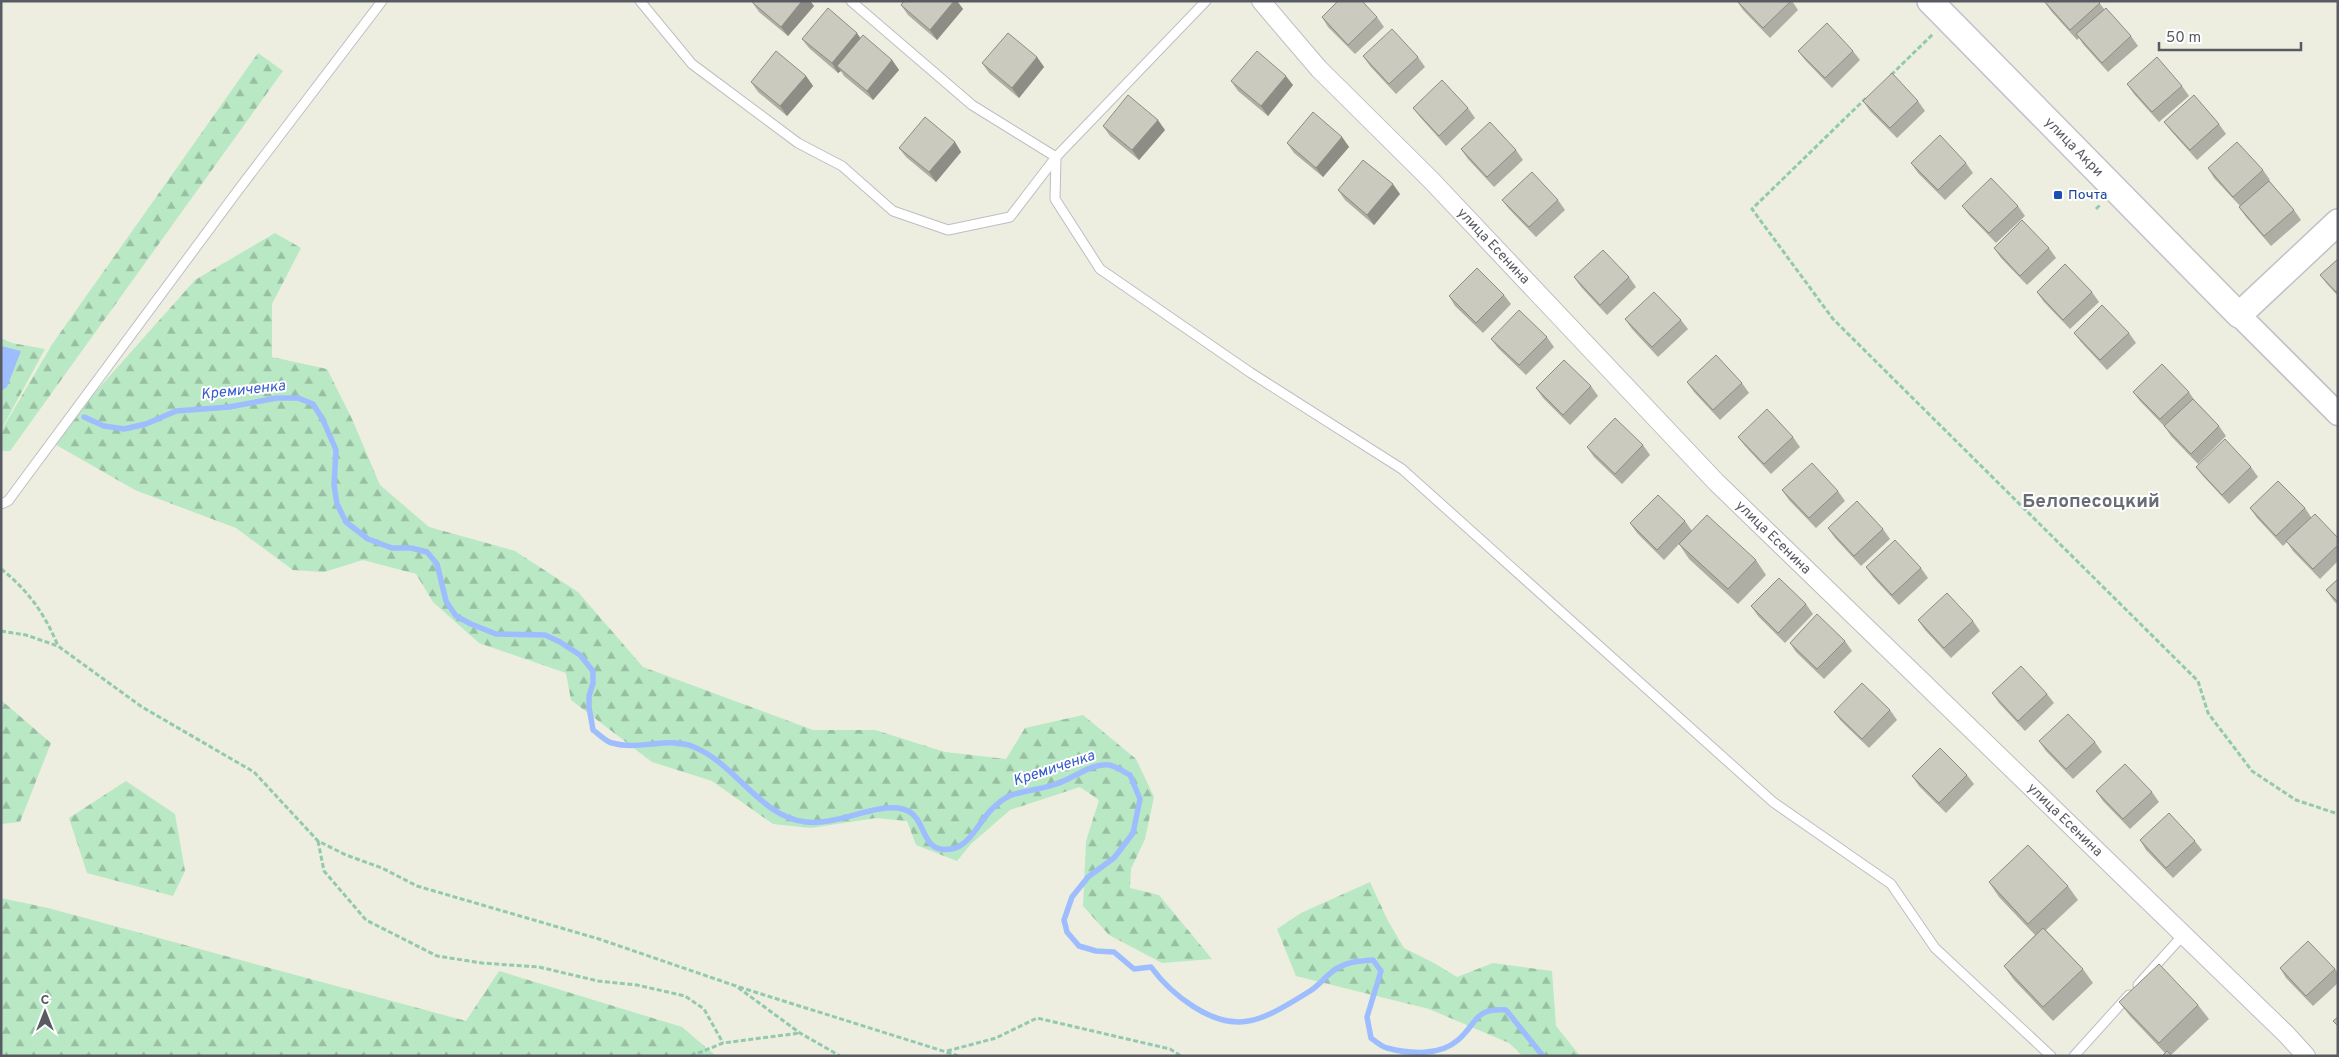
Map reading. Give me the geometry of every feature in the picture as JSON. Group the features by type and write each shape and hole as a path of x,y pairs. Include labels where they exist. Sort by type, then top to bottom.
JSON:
{"main road":[{"name":"улица Акри","path":"1930,1 2239,315"},
{"path":"2239,315 2338,222"}],"street":[{"name":"улица Есенина","path":"1262,1 1319,69 1431,180 1716,482 2184,934 2306,1056"},
{"path":"2239,315 2338,414"}],"lane":[{"path":"1,510 239,189 382,1"},
{"path":"640,1 692,64 798,144 842,166 893,211 948,230 1010,217 1056,157 1206,1"},
{"path":"851,1 972,106 1056,157"},
{"path":"1056,157 1055,199 1100,269 1252,373 1402,469 1772,802 1891,884 1935,948 2051,1056"},
{"path":"2074,1056 2184,934"}],"path":[{"path":"1885,81 1948,20"},
{"path":"1871,94 1752,209 1833,319 2198,681 2208,713 2252,771 2296,800 2338,814"},
{"path":"1,569 16,581 34,601 49,623 58,646"},
{"path":"1,631 26,635 58,646 142,707 254,772 318,841 346,856 382,868 417,886 599,939 736,986 960,1056"},
{"path":"318,841 324,871 366,920 437,956 482,963 539,967 598,981 637,985 685,996 704,1009 722,1043"},
{"path":"736,986 800,1033 840,1056"},
{"path":"947,1051 996,1038 1037,1018 1170,1049 1181,1056"},
{"path":"691,1056 722,1043 800,1033"}],"green space":[{"path":"258,53 283,71 10,451 1,451 1,431 53,343"},
{"path":"275,233 301,248 272,304 272,357 327,369 352,419 380,485 429,527 515,551 578,592 643,667 813,730 875,730 945,752 1006,759 1025,728 1083,715 1136,759 1154,797 1145,839 1131,869 1130,888 1159,895 1212,959 1162,963 1109,935 1083,906 1086,841 1099,800 1080,787 1010,810 971,844 957,861 916,845 907,821 876,818 811,828 773,824 712,781 652,762 571,700 566,673 479,643 433,602 416,574 363,560 324,572 293,570 236,528 135,490 51,442 195,280"},
{"path":"1,338 12,343 45,349 1,430"},
{"path":"1,700 51,743 20,822 1,824"},
{"path":"126,781 175,814 185,871 173,896 87,873 69,818"},
{"path":"1370,882 1388,921 1404,948 1457,977 1493,963 1552,971 1556,1026 1580,1056 1523,1056 1509,1043 1429,1009 1296,976 1277,929 1301,913"},
{"path":"1,898 48,908 466,1021 499,971 682,1027 716,1056 1,1056"}],"water":[{"path":"1,346 21,351 7,387 1,391"}],"building":[{"path":"752,1 802,1 781,27"},
{"path":"904,1 954,1 930,30 901,5"},
{"path":"1338,1 1362,1 1377,17 1348,45 1322,17"},
{"path":"1737,1 1791,1 1763,28"},
{"path":"2044,1 2098,1 2100,3 2070,30"},
{"path":"828,8 857,33 832,63 802,39"},
{"path":"2106,8 2131,36 2102,63 2076,34"},
{"path":"1827,23 1853,51 1825,78 1798,51"},
{"path":"1392,29 1418,57 1389,84 1363,56"},
{"path":"1008,33 1037,57 1012,88 982,63"},
{"path":"863,35 892,60 867,91 837,66"},
{"path":"776,51 806,76 780,106 751,82"},
{"path":"1257,51 1286,76 1261,106 1231,81"},
{"path":"2157,57 2182,86 2152,112 2127,84"},
{"path":"1892,73 1918,101 1890,128 1863,101"},
{"path":"1442,80 1468,108 1439,136 1413,108"},
{"path":"1128,95 1158,120 1132,150 1103,126"},
{"path":"2194,95 2219,124 2190,150 2164,122"},
{"path":"1313,112 1342,137 1316,168 1287,143"},
{"path":"925,117 955,142 929,172 899,148"},
{"path":"1490,122 1516,150 1487,177 1461,149"},
{"path":"1940,135 1966,163 1938,190 1911,163"},
{"path":"2237,142 2263,170 2233,197 2208,168"},
{"path":"1363,160 1393,184 1367,215 1338,190"},
{"path":"1532,172 1558,200 1529,227 1502,200"},
{"path":"1991,178 2018,206 1989,233 1962,206"},
{"path":"2269,181 2294,210 2264,236 2239,207"},
{"path":"2022,220 2049,248 2020,276 1994,248"},
{"path":"1603,250 1629,277 1600,305 1574,277"},
{"path":"2338,259 2338,290 2336,292 2320,275"},
{"path":"2065,264 2092,292 2063,320 2037,292"},
{"path":"1477,268 1504,295 1476,323 1449,296"},
{"path":"1654,292 1681,320 1652,347 1625,319"},
{"path":"2102,305 2129,333 2100,360 2074,333"},
{"path":"1519,310 1547,337 1519,365 1491,339"},
{"path":"1716,355 1742,383 1713,410 1687,382"},
{"path":"1564,360 1591,386 1563,415 1536,388"},
{"path":"2162,364 2189,392 2160,419 2133,392"},
{"path":"2193,399 2219,426 2191,454 2164,426"},
{"path":"1767,409 1793,437 1764,464 1738,437"},
{"path":"1615,418 1643,445 1615,474 1587,447"},
{"path":"2225,439 2251,467 2222,495 2196,467"},
{"path":"1812,463 1838,491 1809,518 1782,490"},
{"path":"2278,481 2305,508 2276,536 2250,508"},
{"path":"1658,495 1685,521 1657,550 1630,523"},
{"path":"1857,501 1883,529 1854,556 1828,528"},
{"path":"2315,514 2338,538 2338,545 2313,569 2286,541"},
{"path":"1707,515 1756,560 1728,589 1679,544"},
{"path":"1895,540 1921,568 1892,595 1866,567"},
{"path":"1779,578 1806,604 1778,633 1751,606"},
{"path":"2338,579 2338,602 2326,590"},
{"path":"1947,593 1973,621 1944,648 1918,620"},
{"path":"1817,614 1845,641 1817,669 1790,643"},
{"path":"2021,666 2047,694 2018,721 1992,693"},
{"path":"1862,683 1890,710 1862,739 1834,712"},
{"path":"2068,714 2095,742 2066,769 2039,741"},
{"path":"1940,748 1967,775 1939,803 1912,776"},
{"path":"2125,764 2152,792 2123,819 2096,791"},
{"path":"2169,813 2195,841 2166,868 2140,840"},
{"path":"2028,845 2068,886 2028,924 1989,882"},
{"path":"2043,928 2083,969 2043,1007 2004,966"},
{"path":"2308,941 2335,969 2306,996 2280,968"},
{"path":"2159,964 2198,1005 2159,1043 2119,1002"},
{"path":"2338,1017 2338,1026 2333,1021"},
{"path":"2167,1051 2172,1056 2162,1056"}],"waterway":[{"name":"Кремиченка","path":"84,417 104,426 124,429 146,424 176,411 229,407 277,398 298,398 313,404 323,420 336,450 334,485 337,504 346,522 368,539 392,548 411,548 427,552 437,564 446,601 456,616 496,634 545,635 580,655 593,671 593,683 589,696 593,730 609,742 622,745 674,743 694,747 723,765 761,801 775,811 790,818 806,822 831,821 881,809 903,809 917,819 933,846 941,849 951,849 963,844 991,810 1009,796 1062,782 1095,766 1112,766 1130,775 1140,799 1133,833 1114,858 1088,877 1072,897 1064,920 1067,932 1079,946 1096,951 1114,952 1134,969 1151,967 1169,987 1193,1006 1206,1014 1234,1022 1264,1017 1313,989 1333,971 1342,966 1373,960 1381,971 1367,1017 1371,1038 1381,1045 1396,1050 1415,1052 1443,1049 1458,1040 1482,1014 1487,1011 1506,1010 1543,1056"}],"place":[{"name":"Почта","path":"2058,195"}],"district":[{"name":"Белопесоцкий","path":"2091,502"}]}
